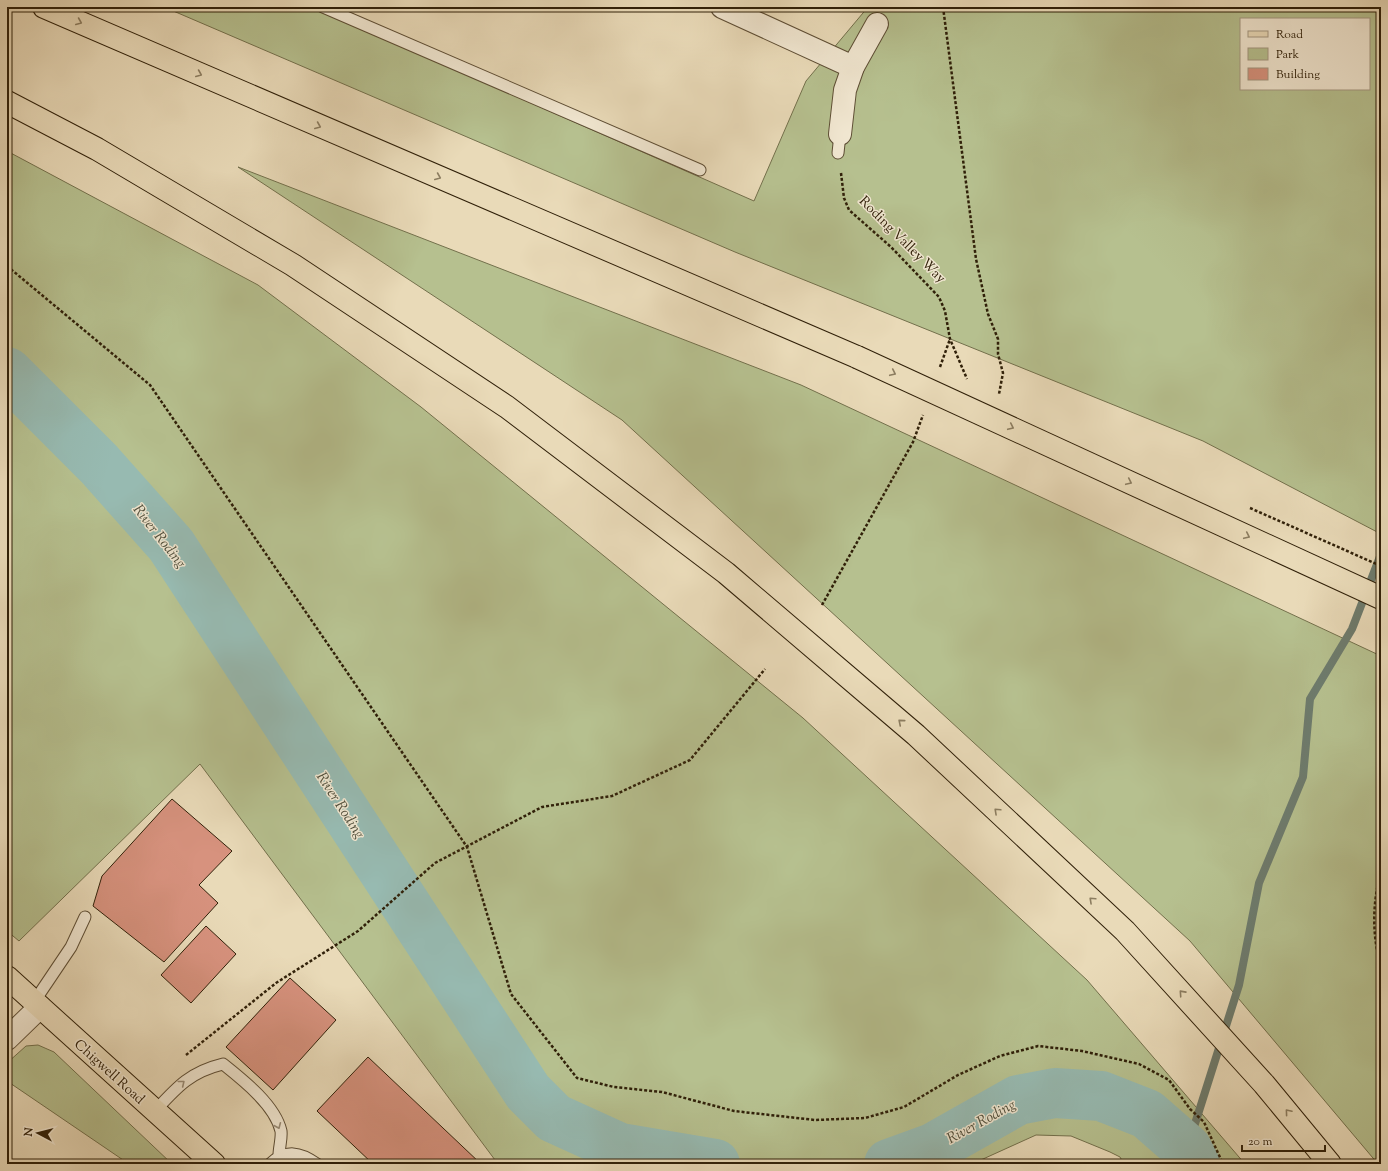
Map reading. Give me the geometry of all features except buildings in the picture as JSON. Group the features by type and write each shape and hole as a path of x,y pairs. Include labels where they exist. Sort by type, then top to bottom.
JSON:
{"main road":[{"path":"44,7 858,357 1381,598"},
{"path":"7,102 97,149 293,265 507,407 720,568 916,735 1125,931 1235,1052 1330,1164"},
{"name":"Chigwell Road","path":"10,985 37,1004 214,1164"}],"street":[{"path":"722,7 853,67"},
{"path":"839,144 845,90 853,67 877,24"},
{"path":"7,1039 37,1004"}],"lane":[{"path":"323,7 700,170"},
{"path":"37,1004 72,947 85,917"},
{"path":"155,1112 182,1082 208,1068 223,1064 250,1087 270,1108 281,1131 279,1155"},
{"path":"270,1164 279,1155 293,1153 307,1157 317,1164"}],"path":[{"path":"943,7 976,259 988,314 998,339 998,354 1003,373 998,398"},
{"name":"Roding Valley Way","path":"839,144 844,198 849,210 891,247 939,297 945,312 950,339 939,368"},
{"path":"7,266 150,385 467,847 511,994 577,1078 614,1087 662,1092 734,1111 815,1120 865,1118 904,1107 958,1075 1000,1056 1038,1046 1082,1051 1139,1064 1169,1080 1190,1109 1204,1122 1223,1164"},
{"path":"822,605 913,442 924,413"},
{"path":"1368,560 1381,566"},
{"path":"184,1058 276,983 358,931 435,864 542,807 612,796 690,760 765,669"},
{"path":"1381,872 1375,893 1375,947 1381,967"}],"green space":[{"path":"164,7 313,7 754,201 806,81 868,7 1381,7 1381,534 1203,441 735,252"},
{"path":"7,151 258,285 421,407 803,718 1087,980 1245,1164 1124,1164 1120,1157 1071,1136 1036,1135 972,1164 498,1164 200,764 19,941 7,931"},
{"path":"238,167 801,385 1381,656 1381,1164 1378,1164 1190,941 622,420"},
{"path":"38,1045 54,1052 172,1164 129,1164 7,1081 7,1063 26,1046"}],"waterway":[{"name":"River Roding","path":"7,372 99,464 171,545 528,1092 554,1118 620,1148 715,1164"},
{"path":"1187,1149 1239,985 1259,883 1303,777 1310,699 1352,629 1381,554"},
{"name":"River Roding","path":"889,1164 933,1148 1018,1100 1055,1093 1101,1096 1147,1114 1187,1149 1195,1164"}]}
